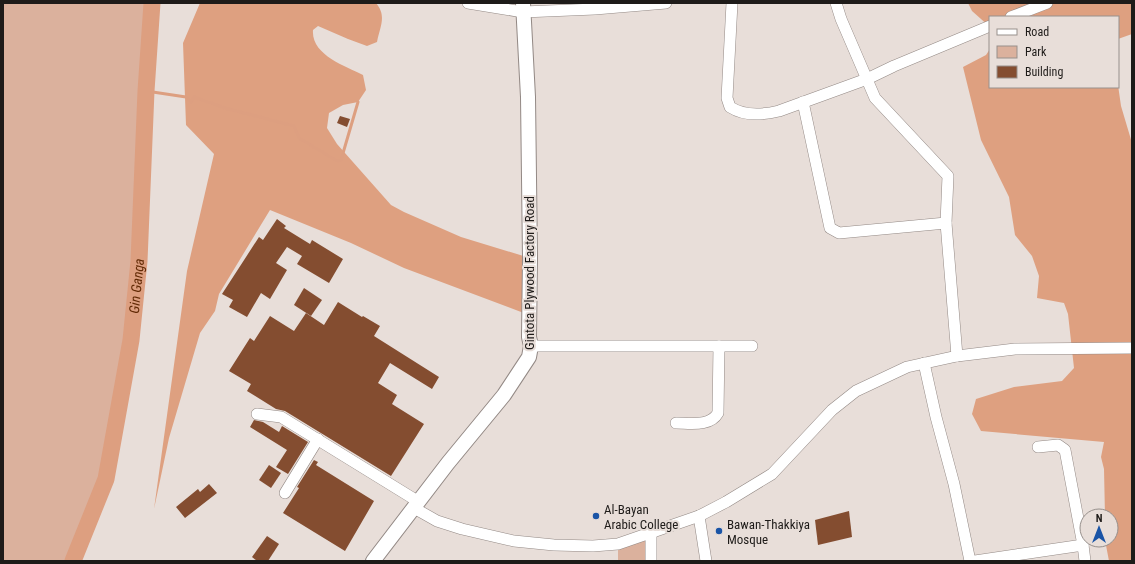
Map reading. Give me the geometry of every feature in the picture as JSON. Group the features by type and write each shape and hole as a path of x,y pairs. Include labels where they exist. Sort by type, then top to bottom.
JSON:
{"main road":[{"name":"Gintota Plywood Factory Road","path":"373,561 448,463 504,395 529,357 531,346 529,337 530,258 528,97 523,8"}],"street":[{"path":"468,3 523,8 595,9 666,3"},
{"path":"732,3 727,98 730,107 737,112 764,114 778,111 867,79 894,66 989,26"},
{"path":"836,3 841,19 875,98 948,176 946,223 957,356"},
{"path":"1014,16 1047,3"},
{"path":"803,102 830,228 839,233 946,223"},
{"path":"531,346 752,346"},
{"path":"676,423 702,423 715,418 718,413 719,346"},
{"path":"257,414 281,417 318,439 416,505 437,521 462,529 514,541 554,545 593,546 618,544 699,516 726,502 772,474 832,410 856,392 907,367 957,356 1015,349 1132,348"},
{"path":"924,363 936,417 954,484 970,561"},
{"path":"285,493 318,439"},
{"path":"1038,447 1058,445 1065,450 1079,524"},
{"path":"699,516 706,561"},
{"path":"650,533 651,561"},
{"path":"975,561 1079,546"},
{"path":"1083,548 1085,561"}],"green space":[{"path":"3,3 152,3 146,91 139,261 131,340 106,479 73,561 3,561"},
{"path":"651,533 651,561 618,561 618,544"}],"shaded area":[{"path":"200,3 376,3 382,17 377,42 367,46 318,26 313,30 314,39 317,46 323,53 363,75 366,90 358,102 343,105 329,113 327,128 337,144 391,205 461,237 530,258 529,315 404,268 351,243 270,210 219,294 215,311 200,333 169,438 154,509 187,271 214,154 186,125 183,43"},
{"path":"968,3 1132,3 1132,34 1119,39 1119,16 989,16 989,26 972,11"},
{"path":"989,50 989,88 1118,88 1121,106 1132,143 1132,561 1109,561 1107,548 1119,548 1119,508 1105,508 1104,469 1101,457 1104,442 981,431 972,414 976,399 1014,387 1062,381 1074,368 1068,314 1064,303 1037,298 1039,276 1032,256 1015,235 1009,197 981,140 963,67 986,55"}],"building":[{"path":"340,116 350,119 347,127 337,123"},
{"path":"277,219 286,226 284,228 310,244 312,240 343,259 329,283 297,264 302,256 287,247 276,263 287,270 270,299 261,293 247,317 229,307 233,300 222,294 259,237 263,240"},
{"path":"304,288 322,300 311,316 294,305"},
{"path":"338,302 380,326 374,336 439,377 432,389 390,363 378,383 397,395 392,404 424,424 391,476 285,411 276,409 247,391 251,384 229,371 250,338 254,341 270,316 294,331 306,313 324,325"},
{"path":"254,420 263,422 279,432 282,426 308,442 288,474 276,467 287,450 250,427"},
{"path":"314,460 318,462 316,465 374,501 345,551 283,513"},
{"path":"269,465 281,473 271,488 259,480"},
{"path":"209,484 217,493 185,518 176,507 198,489 200,492"},
{"path":"849,511 852,537 818,545 815,520"},
{"path":"267,536 279,544 268,561 257,561 252,557"}],"waterway":[{"name":"Gin Ganga","path":"73,561 106,479 131,340 139,261 146,91 152,3"},
{"path":"146,91 186,97 191,102 194,97 225,108 294,126 299,138 337,161 341,160 358,102"}],"place":[{"name":"Al-Bayan Arabic College","path":"596,516"},
{"name":"Bawan-Thakkiya Mosque","path":"719,531"}]}
